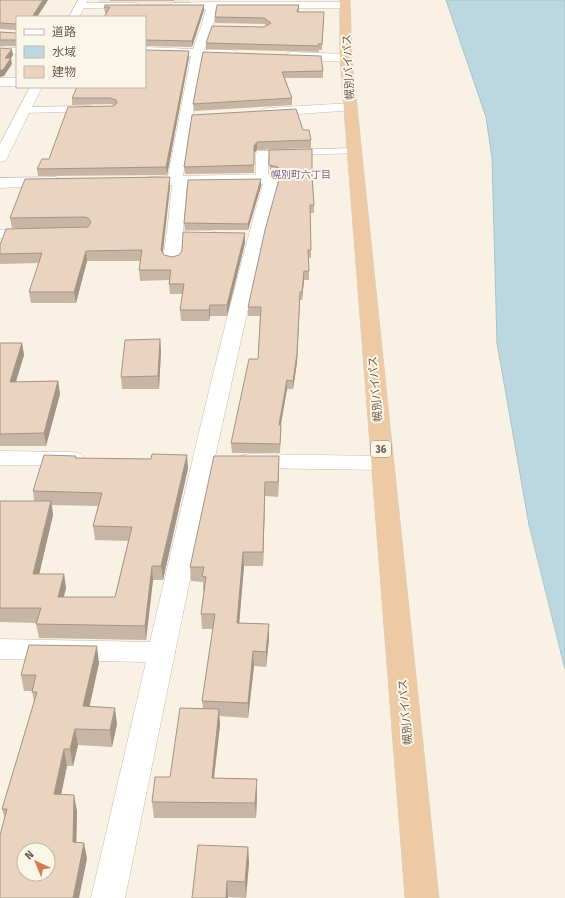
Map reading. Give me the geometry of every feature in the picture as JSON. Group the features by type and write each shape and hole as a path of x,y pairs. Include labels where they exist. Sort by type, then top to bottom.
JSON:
{"highway":[{"name":"幌別バイパス","path":"345,3 346,58 350,107 422,898"}],"street":[{"path":"74,16 81,3 144,6"},
{"path":"160,6 345,3"},
{"path":"172,261 177,181 185,117 197,53 207,27 212,5"},
{"path":"207,27 221,27"},
{"path":"146,51 244,54"},
{"path":"284,56 346,58"},
{"path":"0,82 16,82"},
{"path":"0,158 35,88"},
{"path":"256,113 350,107"},
{"path":"185,117 200,116"},
{"path":"108,898 161,652 191,461 241,236 272,179 127,181"},
{"path":"0,183 72,182"},
{"path":"173,236 241,236"},
{"path":"0,458 94,459"},
{"path":"191,461 382,463"},
{"path":"0,649 161,652"}],"lane":[{"path":"0,50 16,51"},
{"path":"24,110 103,109"},
{"path":"262,179 262,153 354,151"},
{"path":"0,234 39,234"}],"shaded area":[{"path":"100,0 190,0 191,3 98,3"}],"water":[{"path":"446,0 565,0 565,669 529,525 497,343 492,158 486,117"}],"building":[{"path":"0,0 43,0 33,16 16,16 16,24 0,23"},
{"path":"105,5 204,5 192,41 146,40 146,16 105,16 110,7 104,7"},
{"path":"217,5 299,5 297,12 324,12 322,44 318,44 319,46 206,43 212,26 264,27 271,23 264,18 215,17"},
{"path":"0,32 16,33 16,40 0,40"},
{"path":"0,48 12,49 5,58 11,58 3,70 0,70"},
{"path":"146,50 189,51 166,167 37,169 42,159 49,159 68,107 114,106 117,103 116,100 110,98 72,98 77,88 146,88"},
{"path":"203,52 321,56 323,71 282,72 292,98 193,104"},
{"path":"296,109 303,130 309,130 311,140 257,142 254,146 254,165 184,167 192,115"},
{"path":"312,149 314,205 310,205 311,250 308,250 309,271 304,271 302,292 300,292 297,354 293,381 287,380 279,425 281,425 280,444 231,443 249,359 258,359 261,307 248,307 265,230 281,172 278,167 269,165 269,150"},
{"path":"170,177 161,250 164,255 172,257 179,255 182,251 183,232 245,233 227,305 210,305 209,310 180,310 184,284 169,284 171,270 139,270 142,250 86,251 74,292 29,292 42,253 0,254 0,245 6,229 88,227 91,222 88,218 84,217 10,218 25,179"},
{"path":"261,179 248,224 184,223 188,180"},
{"path":"160,339 158,376 121,377 125,340"},
{"path":"0,343 22,343 10,382 58,381 44,433 0,434"},
{"path":"152,454 187,455 161,566 152,566 145,626 36,624 41,608 0,608 0,501 51,501 33,574 64,574 58,597 115,597 132,527 93,526 102,493 33,491 44,455 76,456 75,458 151,459"},
{"path":"214,456 279,456 278,482 265,482 263,552 243,552 237,623 269,624 266,652 253,651 248,703 202,701 215,614 201,614 206,577 202,576 204,567 190,567"},
{"path":"29,645 97,646 83,706 115,708 110,730 75,729 70,749 64,749 54,794 74,795 73,842 84,843 73,898 0,898 0,835 7,809 2,809 37,692 32,692 36,675 21,675"},
{"path":"180,708 219,709 212,778 257,779 255,803 152,802 155,777 170,777"},
{"path":"198,845 248,847 245,882 227,881 226,898 192,898"}],"district":[{"name":"幌別町六丁目","path":"301,174"}]}
